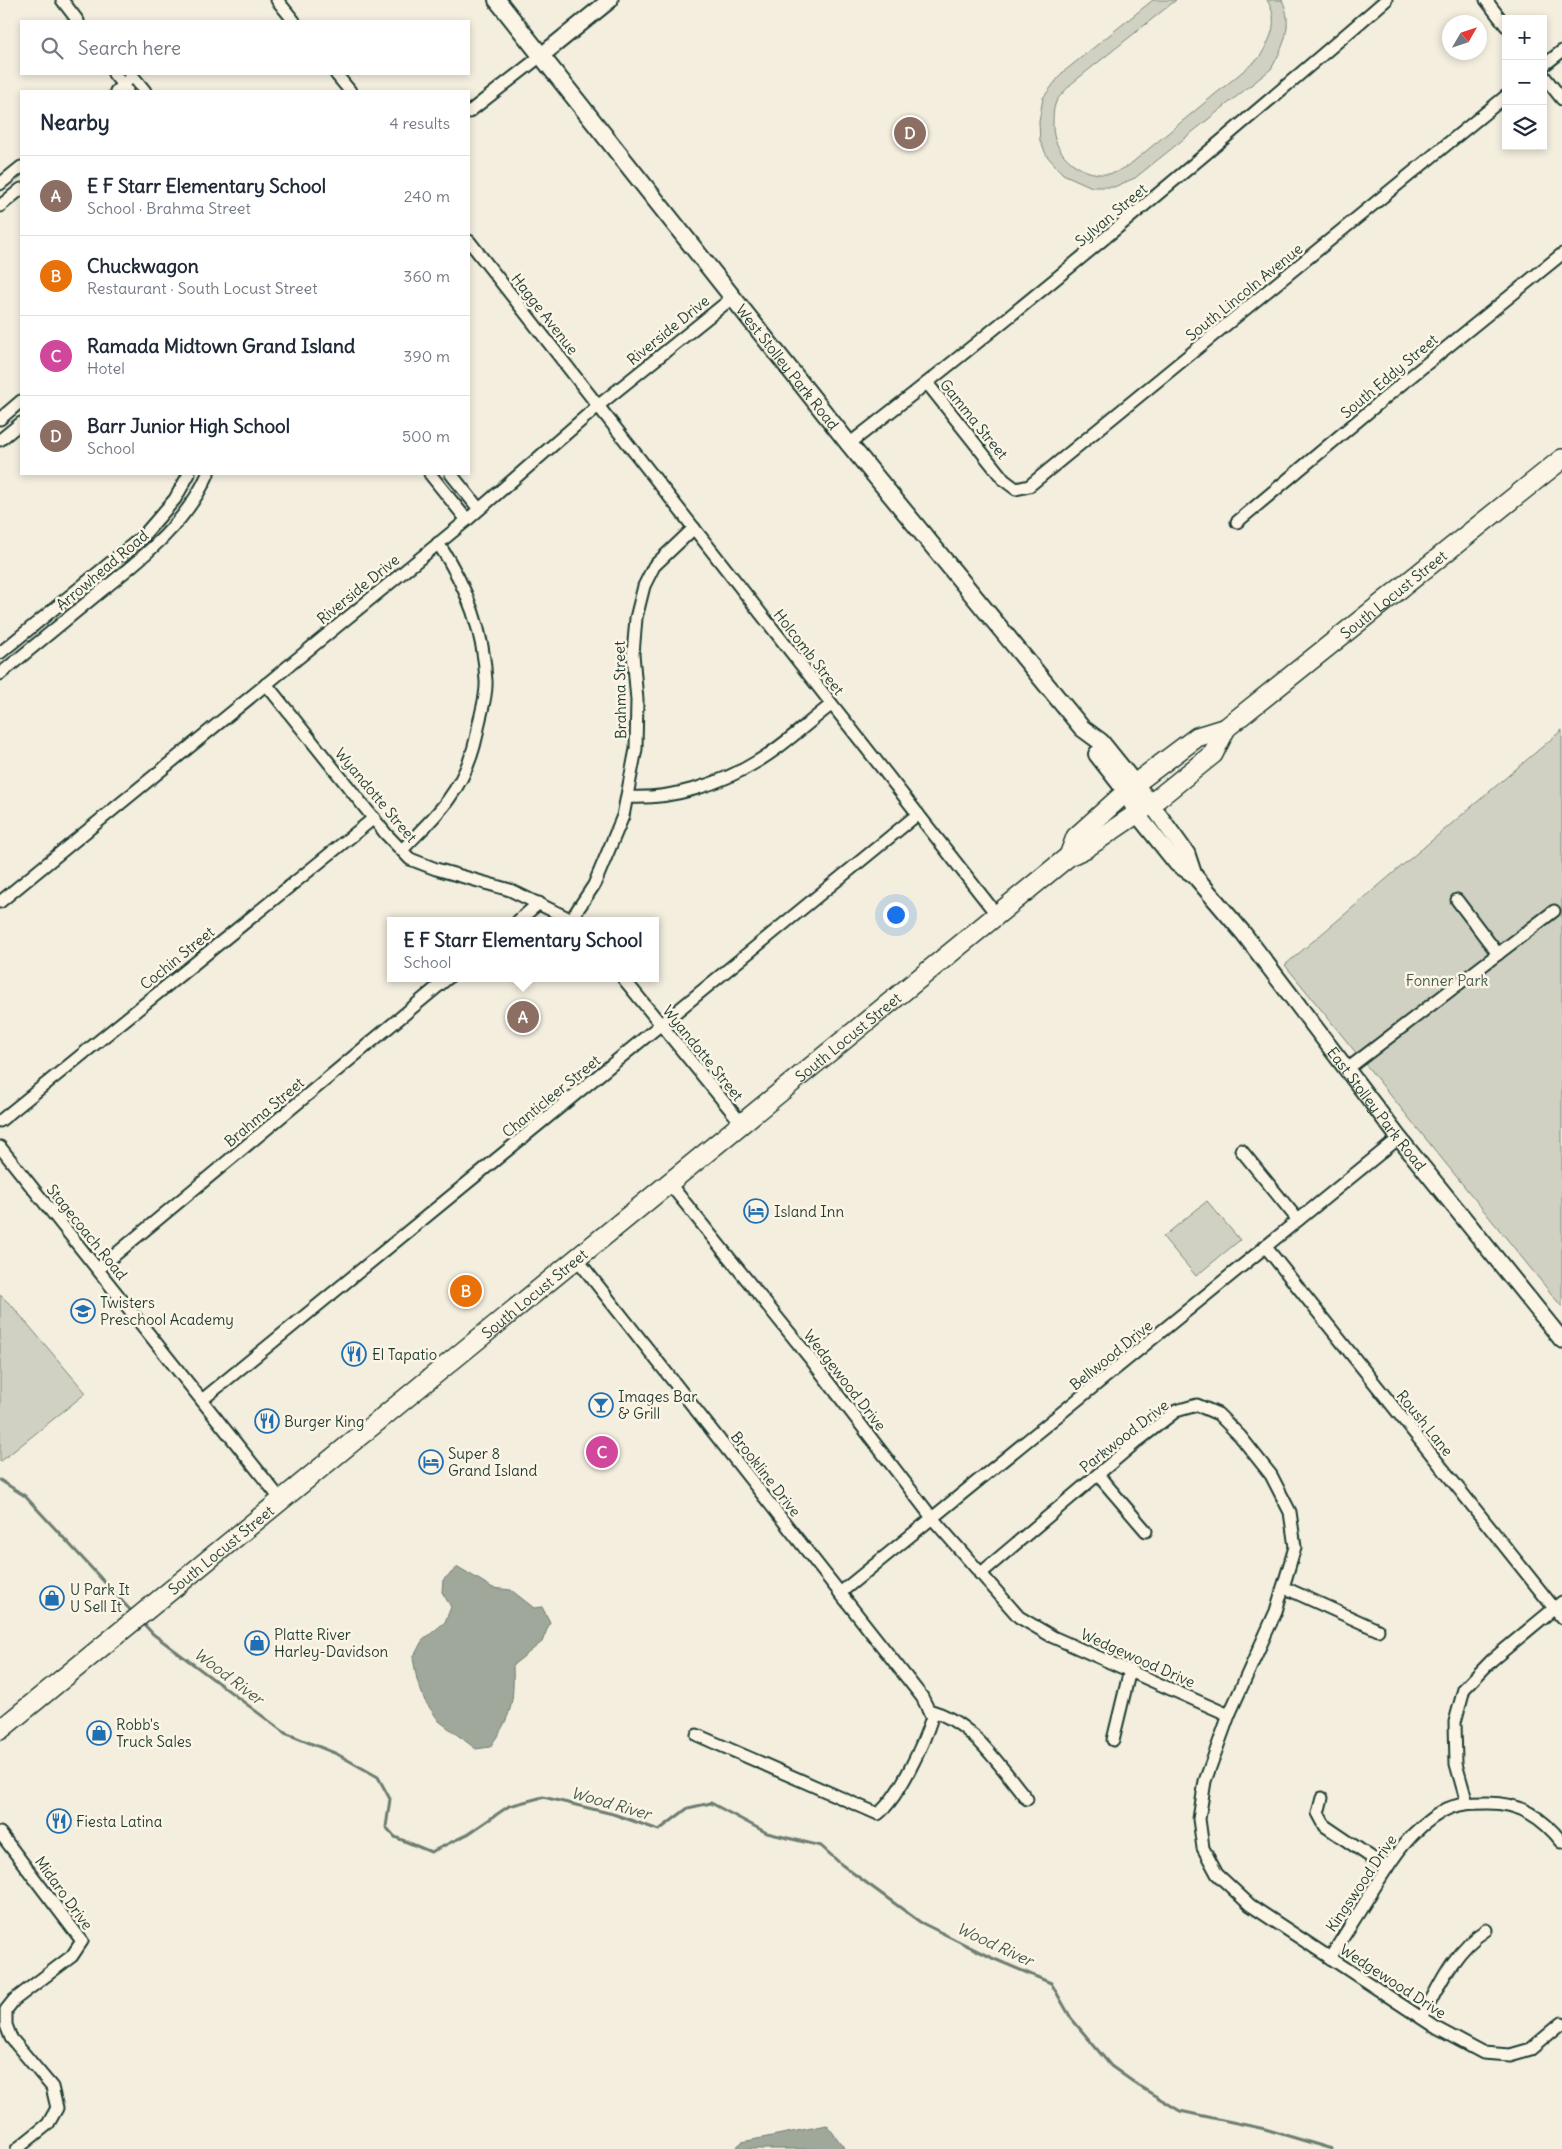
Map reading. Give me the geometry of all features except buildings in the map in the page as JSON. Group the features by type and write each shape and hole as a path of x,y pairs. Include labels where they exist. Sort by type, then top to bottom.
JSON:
{"main road":[{"name":"West Stolley Park Road","path":"497,0 848,444 1082,728 1100,742 1144,809"},
{"name":"South Locust Street","path":"1069,856 1076,837 1131,787 1197,737 1226,728 1562,459"},
{"name":"South Locust Street","path":"0,1730 1069,856 1086,848 1144,809 1213,754 1226,728"}],"street":[{"path":"62,0 78,20"},
{"path":"277,0 293,20"},
{"path":"470,111 542,56 610,0"},
{"name":"Sylvan Street","path":"848,444 1004,322 1205,156 1386,0"},
{"path":"1486,0 1502,21"},
{"path":"1547,63 1562,51"},
{"path":"115,75 122,89 132,75 143,90"},
{"path":"337,75 349,90"},
{"path":"1547,80 1562,99"},
{"name":"South Lincoln Avenue","path":"998,473 1016,490 1029,486 1502,99"},
{"path":"0,184 20,168"},
{"path":"0,206 20,190"},
{"name":"Hagge Avenue","path":"470,242 598,405"},
{"name":"South Eddy Street","path":"1237,522 1562,254"},
{"name":"Riverside Drive","path":"0,902 467,520 598,405 732,298"},
{"name":"Gamma Street","path":"927,383 998,473"},
{"path":"0,418 20,402"},
{"name":"Holcomb Street","path":"598,405 831,705 998,915"},
{"path":"0,440 20,424"},
{"name":"Arrowhead Road","path":"0,653 144,536 175,499 188,475"},
{"name":"Arrowhead Road","path":"0,674 148,553 173,527 190,505 207,475"},
{"path":"431,475 467,520"},
{"path":"452,475 479,509"},
{"name":"Brahma Street","path":"574,917 594,885 623,816 636,749 637,700 633,654 636,618 644,586 654,566 694,528"},
{"path":"402,850 448,799 464,773 475,747 487,683 480,629 472,606 450,561 438,543"},
{"name":"Wyandotte Street","path":"266,684 374,818 410,859 436,869 510,890 569,917"},
{"path":"627,797 640,798 675,793 720,781 759,761 831,705"},
{"name":"East Stolley Park Road","path":"1144,809 1177,864 1194,875 1244,934 1399,1138 1562,1340"},
{"name":"Chanticleer Street","path":"202,1400 918,814"},
{"name":"Cochin Street","path":"0,1121 374,818"},
{"path":"1457,900 1498,954"},
{"path":"523,917 539,903"},
{"path":"1346,1070 1554,911"},
{"name":"Brahma Street","path":"98,1270 443,982"},
{"name":"Wyandotte Street","path":"626,982 742,1124"},
{"name":"Bellwood Drive","path":"840,1593 1399,1138"},
{"name":"Stagecoach Road","path":"0,1147 282,1500"},
{"path":"1241,1150 1298,1220"},
{"name":"Wedgewood Drive","path":"669,1183 809,1357 933,1519 1019,1617 1053,1637 1229,1715 1205,1781 1199,1820 1203,1848 1217,1874 1250,1905 1422,2018 1483,2053 1510,2055 1532,2049 1562,2023"},
{"name":"Roush Lane","path":"1265,1246 1560,1609"},
{"name":"Brookline Drive","path":"577,1259 922,1697 928,1710"},
{"name":"Parkwood Drive","path":"980,1574 1135,1443 1176,1411 1197,1405 1218,1414 1240,1436 1271,1475 1290,1512 1295,1547 1276,1610 1229,1715"},
{"path":"1098,1476 1146,1531"},
{"path":"1283,1587 1378,1630"},
{"path":"1560,1609 1492,1660 1464,1689 1455,1722 1456,1764 1467,1804 1503,1803 1528,1811 1553,1831 1562,1842"},
{"path":"1113,1740 1130,1670"},
{"path":"697,1735 878,1814 888,1806 924,1741 932,1717 928,1710"},
{"path":"928,1710 943,1714 960,1723 1027,1800"},
{"path":"1322,1798 1318,1813 1325,1826 1387,1868"},
{"name":"Kingswood Drive","path":"1330,1958 1401,1846 1422,1826 1444,1810 1467,1804"},
{"name":"Midaro Drive","path":"0,1833 82,1941 72,1956 14,2000 6,2010 6,2025 11,2038 52,2087 58,2108 48,2124 17,2149"},
{"path":"1422,2018 1445,1972 1472,1938 1486,1930"}],"green space":[{"path":"1153,0 1176,0 1071,84 1056,102 1053,125 1054,136 1064,155 1081,169 1103,174 1114,173 1128,166 1259,58 1270,37 1273,23 1273,15 1267,0 1282,0 1287,18 1286,36 1271,69 1135,178 1114,187 1092,187 1063,174 1047,156 1040,141 1039,122 1043,98 1062,73"},
{"name":"Fonner Park","path":"1562,730 1562,1307 1285,965"},
{"path":"1207,1201 1240,1240 1196,1276 1163,1237"},
{"path":"0,1295 13,1307 86,1393 0,1462"}],"shaded area":[{"path":"458,1567 493,1588 511,1590 534,1608 542,1607 550,1622 542,1642 513,1665 512,1700 503,1726 490,1747 476,1749 439,1721 425,1701 417,1680 413,1658 422,1641 445,1622 451,1607 442,1592 443,1580"},
{"path":"827,2125 845,2149 734,2149 742,2142"}],"waterway":[{"name":"Wood River","path":"0,1480 25,1496 133,1613"},
{"name":"Wood River","path":"141,1621 153,1634 285,1733 337,1754 378,1777 390,1799 386,1827 395,1837 431,1852 468,1834 509,1806 543,1797 613,1814 659,1830 688,1808 711,1803 767,1833 821,1846 842,1865 920,1922 992,1958 1051,1983 1071,2018 1111,2066 1180,2111 1265,2129 1332,2149"}],"place":[{"name":"Barr Junior High School","path":"910,133"},
{"name":"E F Starr Elementary School","path":"523,1017"},
{"name":"Island Inn","path":"756,1211"},
{"name":"Chuckwagon","path":"466,1291"},
{"name":"Twisters Preschool Academy","path":"83,1311"},
{"name":"El Tapatio","path":"354,1354"},
{"name":"Images Bar & Grill","path":"601,1405"},
{"name":"Burger King","path":"267,1421"},
{"name":"Ramada Midtown Grand Island","path":"602,1452"},
{"name":"Super 8 Grand Island","path":"431,1462"},
{"name":"U Park It U Sell It","path":"52,1598"},
{"name":"Platte River Harley-Davidson","path":"257,1643"},
{"name":"Robb's Truck Sales","path":"99,1733"},
{"name":"Fiesta Latina","path":"59,1821"}]}
